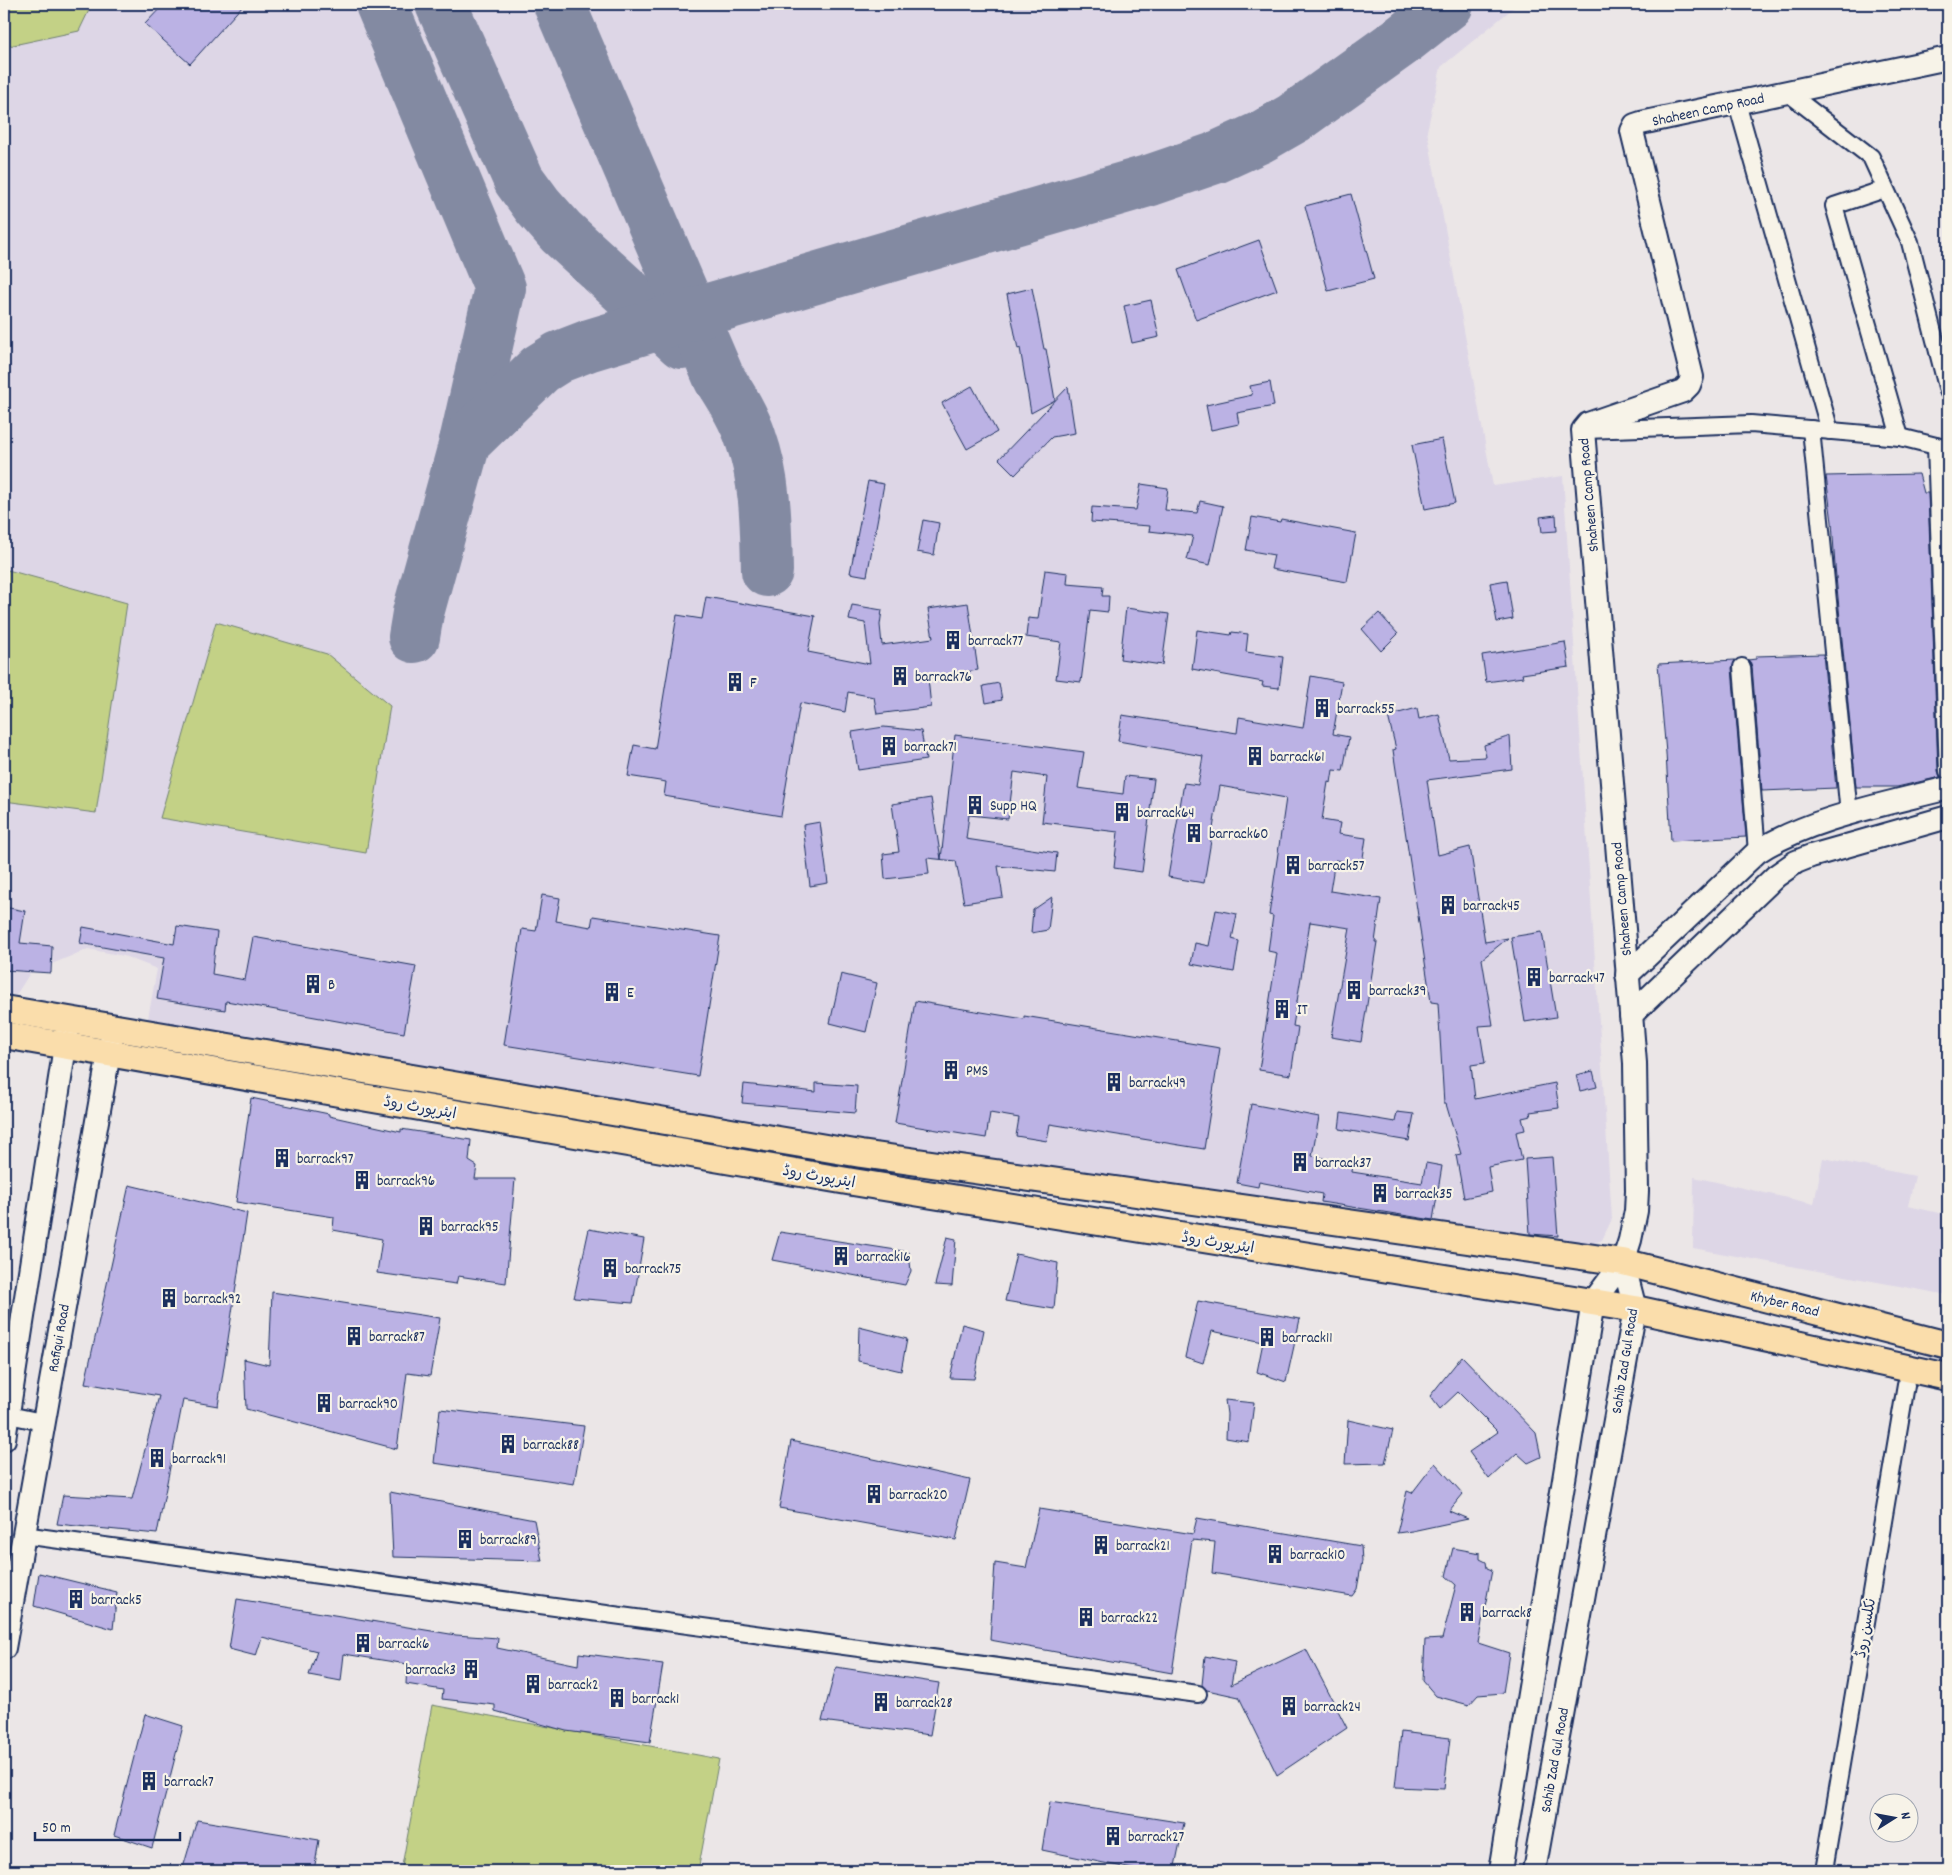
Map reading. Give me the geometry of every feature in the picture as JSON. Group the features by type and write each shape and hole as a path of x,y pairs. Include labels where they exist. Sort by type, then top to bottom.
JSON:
{"main road":[{"path":"4,1009 69,1020 111,1040"},
{"name":"ایئرپورٹ روڈ","path":"4,1035 65,1046 111,1040 853,1182 1635,1309"},
{"name":"Khyber Road","path":"111,1040 861,1154 1623,1262 1948,1345"},
{"path":"1635,1309 1948,1377"}],"street":[{"name":"Shaheen Camp Road","path":"1623,1262 1636,1211 1634,1063 1583,430 1588,424 1683,390 1689,386 1692,377 1632,131 1635,125 1948,58"},
{"path":"1787,92 1871,157 1910,242 1948,391"},
{"path":"1737,103 1830,431"},
{"path":"1885,189 1834,206 1900,437"},
{"path":"1583,430 1752,424 1900,437 1942,448 1948,771"},
{"path":"1811,429 1849,814"},
{"path":"1742,667 1757,852"},
{"path":"1627,975 1757,852 1776,839 1797,830 1849,814 1948,788"},
{"path":"1630,1015 1776,876 1796,862 1948,817"},
{"path":"4,1439 6,1415 69,1020"},
{"name":"Rafiqui Road","path":"4,1648 42,1422 111,1040"},
{"path":"1500,1871 1593,1302 1623,1262"},
{"name":"Sahib Zad Gul Road","path":"1534,1871 1635,1309 1623,1262"},
{"name":"نکلسن روڈ","path":"1824,1871 1906,1385"},
{"path":"6,1415 42,1422"},
{"path":"23,1535 1198,1694"}],"shaded area":[{"path":"4,4 1518,4 1441,67 1427,131 1493,486 1563,476 1612,1219 1602,1240 1590,1245 1435,1232 147,1024 157,969 124,956 88,949 30,973 16,995 4,993"},
{"path":"1823,1158 1915,1176 1908,1206 1948,1215 1948,1295 1693,1248 1694,1177 1814,1204"}],"green space":[{"path":"4,4 92,4 79,31 4,47"},
{"path":"4,569 127,603 96,813 4,801"},
{"path":"216,622 327,654 390,706 366,853 160,818"},
{"path":"432,1705 719,1759 698,1871 401,1871"}],"building":[{"path":"164,4 244,4 190,64 145,24"},
{"path":"1351,194 1374,279 1328,291 1305,206"},
{"path":"1259,240 1277,290 1196,320 1178,270"},
{"path":"1032,288 1055,400 1031,413 1020,348 1018,349 1007,294"},
{"path":"1151,300 1159,337 1132,343 1124,306"},
{"path":"1270,382 1274,406 1237,413 1239,424 1211,430 1206,405 1252,395 1250,386"},
{"path":"972,386 997,432 967,449 942,403"},
{"path":"1068,387 1075,433 1052,437 1015,475 999,459"},
{"path":"1442,439 1455,503 1425,509 1412,445"},
{"path":"1919,474 1924,493 1928,493 1938,771 1940,777 1897,787 1856,787 1832,522 1826,476"},
{"path":"868,481 884,484 867,576 850,573"},
{"path":"1141,484 1168,488 1165,510 1197,513 1200,501 1223,506 1210,565 1187,560 1193,536 1149,531 1150,526 1091,522 1092,507 1136,510"},
{"path":"1556,515 1557,531 1542,532 1540,517"},
{"path":"1252,517 1280,522 1281,519 1356,533 1347,582 1271,569 1274,555 1246,550"},
{"path":"923,520 939,523 934,555 917,552"},
{"path":"1045,570 1068,573 1067,584 1103,587 1102,596 1109,596 1108,612 1090,610 1081,682 1056,679 1061,642 1026,637 1028,618 1038,619"},
{"path":"1507,580 1513,619 1497,622 1490,583"},
{"name":"F","path":"706,597 815,616 808,652 870,664 865,623 849,620 852,605 882,610 880,625 882,645 933,638 928,609 968,603 978,670 928,678 931,707 877,714 874,697 848,692 845,712 800,703 781,816 664,796 666,782 628,776 634,745 655,749 677,615 702,619"},
{"path":"1126,608 1169,614 1162,665 1120,659"},
{"path":"1379,613 1398,634 1381,651 1362,629"},
{"path":"1197,630 1231,635 1232,632 1248,634 1246,652 1283,657 1279,688 1262,686 1263,682 1192,669"},
{"path":"1565,642 1569,667 1522,674 1523,677 1486,682 1482,655"},
{"path":"1823,654 1836,788 1762,791 1752,666 1748,660 1756,659 1756,656"},
{"path":"1735,660 1732,668 1746,837 1671,841 1658,664"},
{"path":"1311,676 1342,682 1333,734 1349,737 1343,771 1333,770 1331,783 1328,782 1322,820 1340,823 1338,834 1366,838 1362,864 1335,860 1330,891 1381,899 1375,942 1377,942 1361,1042 1331,1037 1350,928 1310,922 1293,1026 1298,1027 1291,1075 1259,1070 1277,953 1268,951 1273,916 1269,915 1286,798 1220,786 1204,883 1168,877 1184,783 1198,785 1203,756 1118,741 1122,715 1237,733 1239,717 1303,728"},
{"path":"999,683 1002,700 986,703 983,686"},
{"path":"1417,708 1419,719 1439,714 1449,759 1486,757 1484,745 1510,736 1512,769 1427,780 1438,855 1470,847 1485,942 1508,938 1482,959 1493,1025 1479,1026 1485,1063 1471,1065 1475,1099 1555,1083 1559,1108 1530,1112 1531,1116 1522,1118 1525,1130 1516,1132 1522,1160 1488,1167 1492,1192 1464,1198 1456,1155 1461,1154 1446,1104 1444,1104 1438,1003 1431,1002 1393,750 1396,749 1388,716"},
{"name":"barrack71","path":"884,727 921,731 926,760 858,770 852,732"},
{"path":"955,735 1084,752 1078,788 1123,794 1125,776 1154,779 1142,872 1114,868 1118,832 1042,822 1047,777 1014,772 1008,819 969,815 966,839 1057,853 1055,872 998,866 1003,897 964,903 956,861 927,858 929,874 885,879 883,854 899,852 892,804 931,798 941,859"},
{"path":"820,822 828,883 810,886 803,825"},
{"name":"E","path":"542,895 560,898 556,921 591,927 593,916 720,936 698,1076 504,1045 522,929 536,931"},
{"path":"1052,897 1048,930 1031,933 1033,910"},
{"path":"4,907 25,911 20,943 52,946 51,973 4,970"},
{"path":"1216,910 1237,914 1232,939 1239,941 1234,972 1191,964 1195,943 1209,946"},
{"name":"B","path":"177,926 217,932 212,974 245,980 253,937 416,966 404,1033 226,1001 225,1010 157,999 164,958 80,943 83,927 174,944"},
{"name":"barrack47","path":"1542,932 1556,1017 1525,1022 1511,937"},
{"path":"841,974 877,983 866,1032 830,1023"},
{"name":"barrack49","path":"915,1001 1024,1019 1024,1016 1220,1048 1204,1149 1050,1124 1047,1141 1016,1136 1019,1118 990,1113 986,1138 895,1123"},
{"path":"1593,1071 1597,1087 1580,1091 1576,1075"},
{"path":"816,1083 857,1086 855,1113 742,1103 744,1084 816,1092"},
{"path":"251,1098 329,1114 329,1116 401,1132 401,1129 471,1140 469,1161 477,1166 475,1179 515,1179 506,1283 458,1276 456,1284 377,1273 382,1239 333,1230 334,1217 236,1202"},
{"path":"1251,1104 1319,1117 1312,1156 1353,1164 1352,1172 1422,1183 1426,1163 1442,1166 1433,1220 1321,1202 1322,1194 1259,1182 1258,1187 1237,1183"},
{"path":"1397,1112 1414,1114 1409,1141 1339,1129 1341,1113 1395,1122"},
{"path":"1552,1157 1558,1236 1530,1234 1525,1159"},
{"name":"barrack92","path":"129,1185 247,1213 218,1406 183,1400 157,1534 57,1524 63,1495 132,1499 159,1396 85,1383"},
{"name":"barrack75","path":"589,1229 644,1239 633,1303 574,1298"},
{"name":"barrack16","path":"780,1232 909,1252 911,1271 905,1285 772,1260"},
{"path":"947,1237 956,1239 952,1286 935,1285"},
{"path":"1016,1254 1058,1263 1054,1309 1005,1301"},
{"path":"272,1292 440,1318 430,1376 407,1373 397,1449 246,1409 244,1359 269,1365"},
{"name":"barrack11","path":"1198,1301 1300,1319 1286,1382 1257,1372 1263,1342 1212,1331 1203,1363 1185,1357"},
{"path":"962,1324 984,1330 974,1379 950,1378"},
{"path":"859,1327 907,1339 901,1371 858,1361"},
{"path":"1462,1356 1536,1433 1541,1457 1528,1463 1517,1453 1489,1479 1469,1452 1498,1432 1458,1392 1440,1409 1430,1396"},
{"path":"1225,1400 1254,1403 1249,1442 1226,1438 1227,1414"},
{"name":"barrack88","path":"440,1409 584,1426 574,1484 434,1463"},
{"path":"1348,1420 1393,1430 1385,1463 1345,1464"},
{"name":"barrack20","path":"791,1441 970,1480 956,1540 779,1508"},
{"path":"1435,1463 1463,1494 1449,1511 1468,1519 1397,1533 1407,1491 1412,1493"},
{"name":"barrack89","path":"390,1492 534,1520 542,1561 393,1557"},
{"path":"1039,1509 1193,1534 1197,1518 1361,1546 1362,1561 1357,1589 1352,1596 1212,1573 1215,1542 1192,1540 1172,1673 990,1640 995,1563 1026,1568"},
{"name":"barrack8","path":"1453,1548 1480,1553 1480,1559 1486,1562 1487,1568 1492,1570 1478,1643 1509,1653 1503,1693 1478,1695 1469,1705 1436,1696 1423,1681 1425,1640 1442,1639 1456,1585 1446,1576"},
{"name":"barrack5","path":"39,1573 117,1592 113,1629 34,1606"},
{"path":"237,1599 456,1635 498,1638 497,1648 578,1665 579,1653 663,1664 650,1742 566,1731 495,1711 495,1705 442,1699 443,1690 406,1684 407,1664 344,1654 341,1681 309,1675 317,1651 262,1637 256,1656 229,1649"},
{"name":"barrack24","path":"1306,1649 1347,1728 1277,1775 1239,1697 1207,1690 1202,1685 1205,1656 1235,1662 1231,1685"},
{"name":"barrack28","path":"836,1667 939,1683 930,1735 822,1721"},
{"name":"barrack7","path":"145,1714 183,1726 152,1848 114,1835"},
{"path":"1401,1732 1450,1738 1444,1789 1395,1787"},
{"name":"barrack27","path":"1050,1802 1184,1823 1174,1871 1142,1871 1042,1850"},
{"path":"197,1820 319,1840 314,1871 202,1871 183,1868"}],"taxiway":[{"path":"381,4 500,288 465,442"},
{"path":"441,4 519,180 538,206 561,232 682,343"},
{"path":"559,4 719,378 737,407 748,431 760,471 767,571"},
{"path":"414,637 418,613 465,442 540,369 559,357 590,345 692,314 1151,180 1215,158 1261,137 1294,118 1400,42 1448,4"}],"place":[{"name":"barrack77","path":"953,640"},
{"name":"barrack76","path":"900,676"},
{"name":"F","path":"735,682"},
{"name":"barrack55","path":"1322,708"},
{"name":"barrack71","path":"889,746"},
{"name":"barrack61","path":"1255,756"},
{"name":"Supp HQ","path":"975,805"},
{"name":"barrack64","path":"1122,812"},
{"name":"barrack60","path":"1194,833"},
{"name":"barrack57","path":"1293,865"},
{"name":"barrack45","path":"1448,905"},
{"name":"barrack47","path":"1534,977"},
{"name":"B","path":"313,984"},
{"name":"barrack39","path":"1354,990"},
{"name":"E","path":"612,992"},
{"name":"IT","path":"1282,1009"},
{"name":"PMS","path":"951,1070"},
{"name":"barrack49","path":"1114,1082"},
{"name":"barrack97","path":"282,1158"},
{"name":"barrack37","path":"1300,1162"},
{"name":"barrack96","path":"362,1180"},
{"name":"barrack35","path":"1380,1193"},
{"name":"barrack95","path":"426,1226"},
{"name":"barrack16","path":"841,1256"},
{"name":"barrack75","path":"610,1268"},
{"name":"barrack92","path":"169,1298"},
{"name":"barrack87","path":"354,1336"},
{"name":"barrack11","path":"1267,1337"},
{"name":"barrack90","path":"324,1403"},
{"name":"barrack88","path":"508,1444"},
{"name":"barrack91","path":"157,1458"},
{"name":"barrack20","path":"874,1494"},
{"name":"barrack89","path":"465,1539"},
{"name":"barrack21","path":"1101,1545"},
{"name":"barrack10","path":"1275,1554"},
{"name":"barrack5","path":"76,1599"},
{"name":"barrack8","path":"1467,1612"},
{"name":"barrack22","path":"1086,1617"},
{"name":"barrack6","path":"363,1643"},
{"name":"barrack3","path":"471,1669"},
{"name":"barrack2","path":"533,1684"},
{"name":"barrack1","path":"617,1698"},
{"name":"barrack28","path":"881,1702"},
{"name":"barrack24","path":"1289,1706"},
{"name":"barrack7","path":"149,1781"},
{"name":"barrack27","path":"1113,1836"}]}
